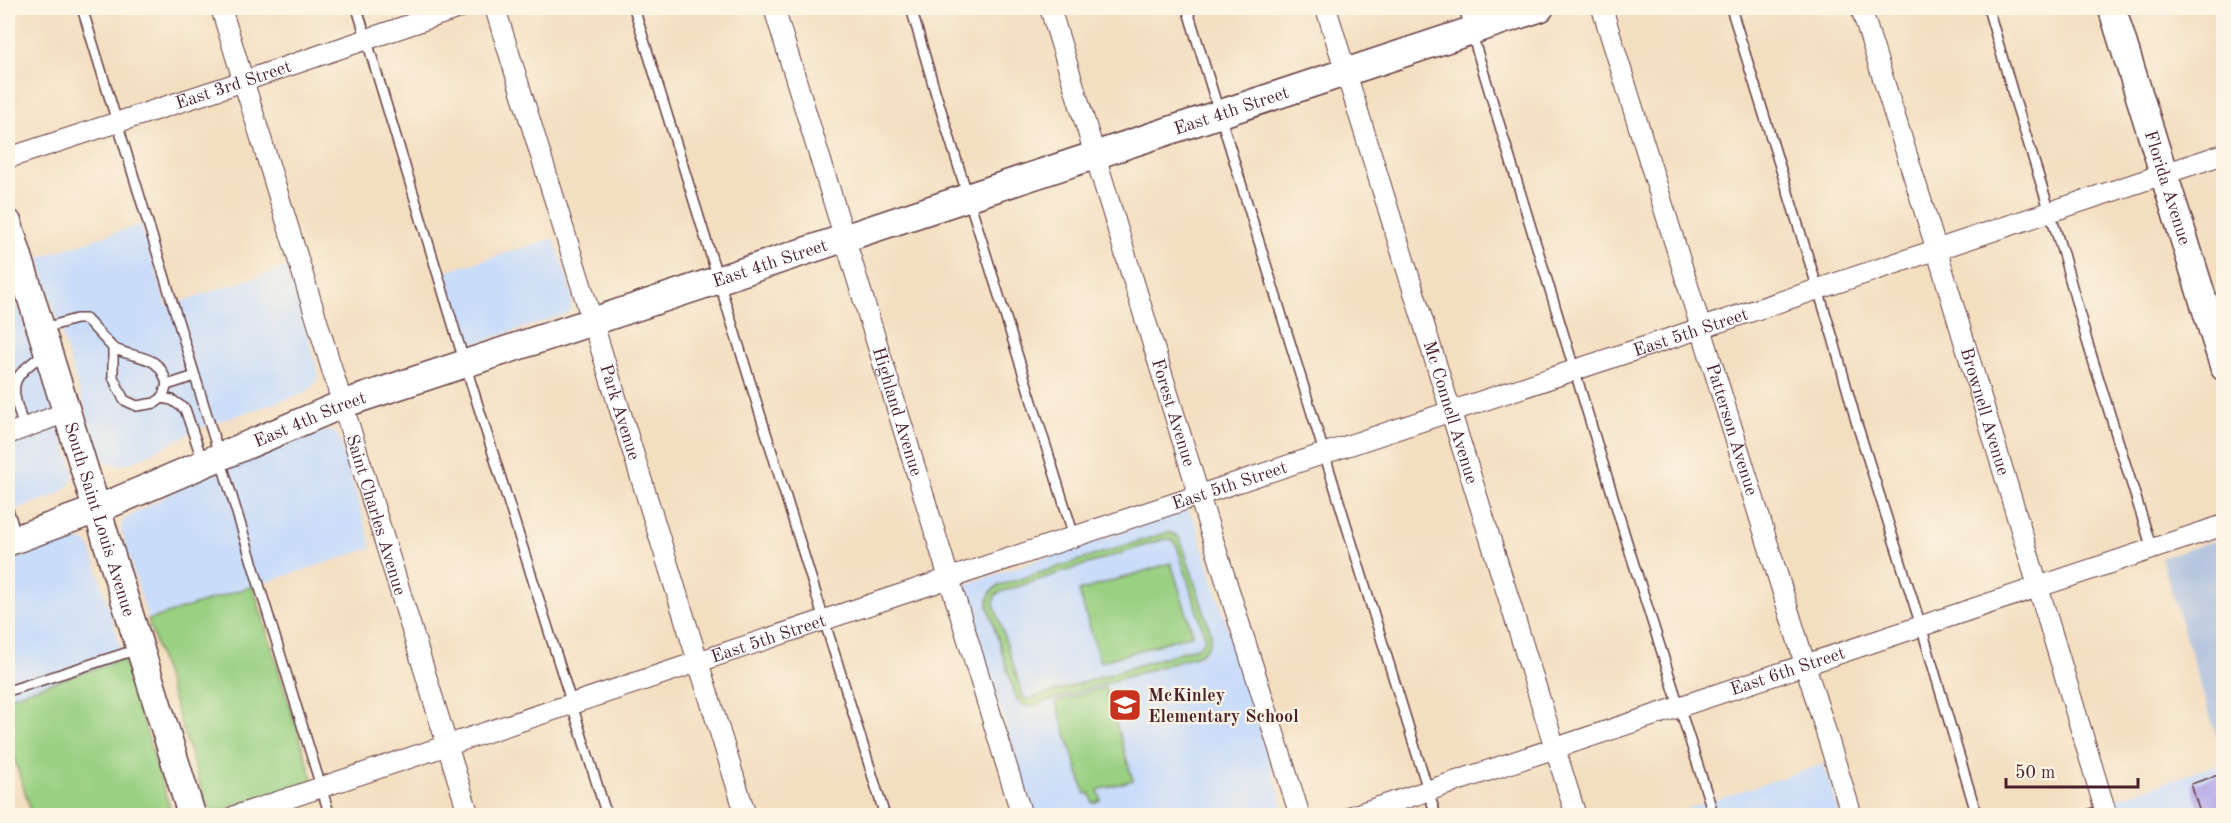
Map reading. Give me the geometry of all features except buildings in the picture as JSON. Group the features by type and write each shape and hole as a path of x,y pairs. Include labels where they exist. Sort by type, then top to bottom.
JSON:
{"street":[{"name":"Saint Charles Avenue","path":"221,8 469,816"},
{"name":"East 3rd Street","path":"8,158 459,8"},
{"name":"Park Avenue","path":"495,8 746,816"},
{"name":"Highland Avenue","path":"774,8 1022,816"},
{"name":"Forest Avenue","path":"1050,8 1300,816"},
{"name":"Mc Connell Avenue","path":"1326,8 1576,816"},
{"name":"East 4th Street","path":"13,540 98,509 344,404 1345,72 1468,19 1540,8"},
{"name":"Patterson Avenue","path":"1602,8 1852,816"},
{"name":"Brownell Avenue","path":"1861,8 1937,250 2106,812"},
{"name":"Florida Avenue","path":"2112,8 2223,367"},
{"name":"East 5th Street","path":"235,816 2223,154"},
{"name":"South Saint Louis Avenue","path":"8,223 192,816"},
{"path":"16,431 67,412"},
{"name":"East 6th Street","path":"1352,816 2223,525"}],"lane":[{"path":"82,8 195,376 212,461 330,816"},
{"path":"357,8 465,364 607,816"},
{"path":"634,8 885,816"},
{"path":"911,8 935,92 1074,536"},
{"path":"1187,8 1436,816"},
{"path":"1731,8 1856,421 1922,626 1977,816"},
{"path":"1988,8 2087,341 2152,549"},
{"path":"1468,19 1630,552 1714,816"},
{"path":"16,431 15,381 45,340 76,319 86,319 112,348 146,357 153,362 163,373 167,385 162,398 155,403 137,406 124,400 113,377 112,348"},
{"path":"167,385 195,376"},
{"path":"162,398 172,400 185,409 212,461"},
{"path":"8,510 13,540"},
{"path":"8,691 141,648"},
{"path":"2084,816 2106,812"}],"shaded area":[{"path":"141,224 167,306 288,267 319,376 312,388 302,394 205,426 134,462 118,465 103,461 99,454 38,258"},
{"path":"554,238 572,294 571,310 567,314 468,346 445,272"},
{"path":"14,289 74,473 67,488 57,495 8,512 8,291"},
{"path":"328,430 333,431 339,437 372,548 148,620 121,529 123,520 180,488 268,450"},
{"name":"McKinley Elementary School","path":"1187,510 1194,519 1286,815 1033,815 965,594 967,584"},
{"path":"2224,538 2223,758 2161,558"},
{"path":"72,540 85,541 91,549 124,659 8,697 8,561"},
{"path":"2223,763 2223,815 2120,815 2115,799"},
{"path":"1824,764 1840,815 1666,816"}],"green space":[{"path":"1168,532 1178,536 1183,546 1211,633 1210,640 1207,648 1198,655 1032,706 1021,705 1016,698 988,606 990,594 998,586","holes":["1165,539 1172,540 1177,546 1204,633 1205,639 1200,646 1031,699 1024,699 994,604 995,596 1001,592"]},
{"path":"1171,563 1193,634 1100,662 1079,591"},
{"path":"253,586 313,781 221,811 213,811 206,803 148,620"},
{"path":"124,659 172,815 32,815 8,738 8,697"},
{"path":"1105,687 1133,780 1098,790 1101,800 1093,803 1090,793 1085,794 1056,702"}],"place":[{"name":"McKinley Elementary School","path":"1125,705"}]}
